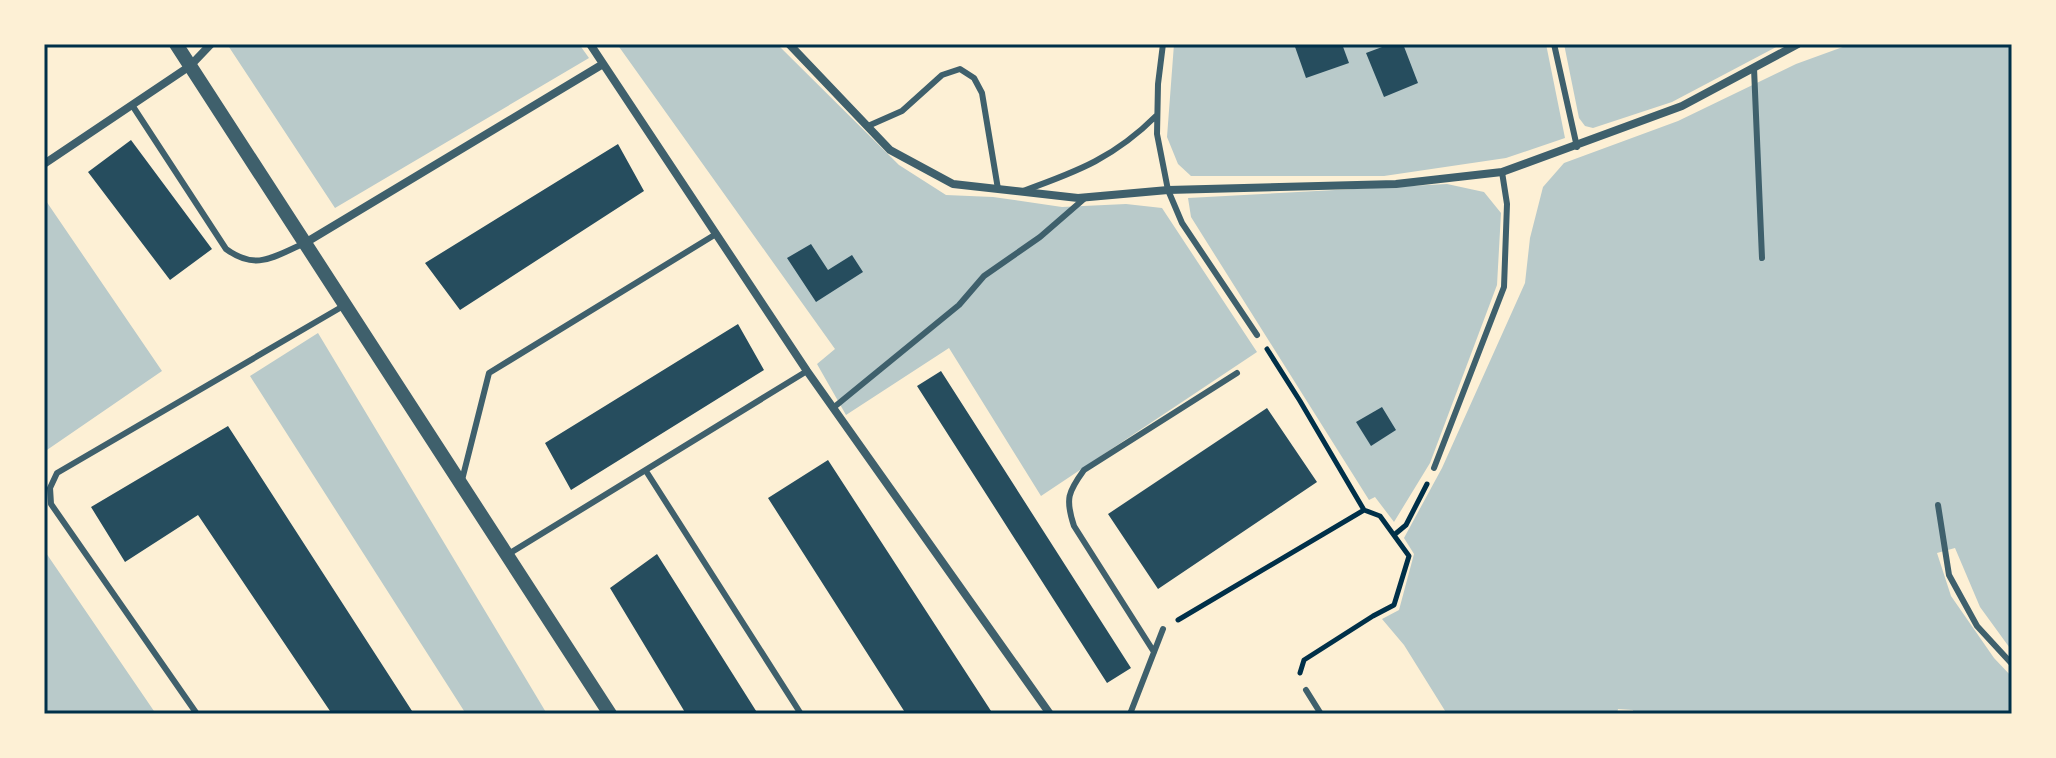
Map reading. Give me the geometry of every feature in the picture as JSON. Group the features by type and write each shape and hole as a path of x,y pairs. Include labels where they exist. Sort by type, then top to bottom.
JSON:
{"street":[{"path":"176,44 610,714"},
{"path":"44,164 190,66 211,44"},
{"path":"590,44 807,371 1050,714"},
{"path":"789,44 890,150 953,184 1086,197 1168,190 1396,184 1502,172 1682,106 1798,44"},
{"path":"305,243 603,64"}],"lane":[{"path":"1163,44 1157,134 1168,190 1182,223 1257,335"},
{"path":"1554,44 1577,147"},
{"path":"1754,68 1762,258"},
{"path":"868,126 902,111 942,75 960,69 974,78 982,93 998,189"},
{"path":"132,105 226,249 240,259 261,262 305,243"},
{"path":"1022,192 1077,172 1102,159 1132,140 1157,115"},
{"path":"1434,468 1504,287 1507,204 1502,172"},
{"path":"833,408 959,305 984,276 1040,237 1086,197"},
{"path":"461,484 489,373 716,234"},
{"path":"197,714 65,526 51,504 50,488 57,473 345,305"},
{"path":"507,555 807,371"},
{"path":"1154,652 1074,526 1068,507 1070,489 1084,470 1237,373"},
{"path":"646,471 801,714"},
{"path":"1938,505 1949,575 1977,626 2012,664"},
{"path":"1130,714 1163,629"},
{"path":"1306,690 1321,714"}],"path":[{"path":"1257,335 1364,510 1380,516 1409,556 1394,605 1304,660 1300,673 1306,690"},
{"path":"1394,535 1406,525 1434,468"},
{"path":"1163,629 1364,510"}],"shaded area":[{"path":"227,44 579,44 589,58 335,208"},
{"path":"617,44 777,44 899,165 946,195 993,197 1062,207 1126,204 1162,208 1257,352 1041,496 949,348 846,415 817,364 835,349"},
{"path":"1174,44 1546,44 1565,138 1506,158 1384,176 1191,176 1178,164 1167,137"},
{"path":"1564,44 1782,44 1672,102 1593,128 1585,126 1579,118"},
{"path":"1851,44 2012,44 2012,651 1980,607 1955,548 1937,553 1951,596 1994,658 2012,677 2012,714 1633,714 1633,710 1618,709 1617,714 1447,714 1404,645 1382,619 1399,610 1414,554 1404,538 1442,468 1525,283 1530,238 1543,187 1564,163 1678,121 1796,64"},
{"path":"1447,184 1484,192 1501,213 1497,285 1430,463 1394,522 1375,497 1369,500 1191,217 1188,198"},
{"path":"44,198 162,371 44,452"},
{"path":"318,333 547,714 466,714 250,376"},
{"path":"44,550 156,714 44,714"}],"building":[{"path":"1294,44 1342,44 1349,63 1306,78"},
{"path":"1390,44 1403,44 1418,83 1384,97 1366,53"},
{"path":"131,140 212,249 170,280 88,172"},
{"path":"618,144 644,191 460,310 425,263"},
{"path":"811,244 828,270 852,255 863,272 816,302 787,258"},
{"path":"738,324 764,370 571,490 545,443"},
{"path":"941,371 1131,668 1107,683 917,386"},
{"path":"1382,407 1396,430 1371,446 1356,422"},
{"path":"1267,408 1317,482 1158,589 1108,514"},
{"path":"228,426 414,714 332,714 198,515 125,562 91,507"},
{"path":"828,460 993,714 906,714 768,498"},
{"path":"657,554 758,714 686,714 610,588"}]}
